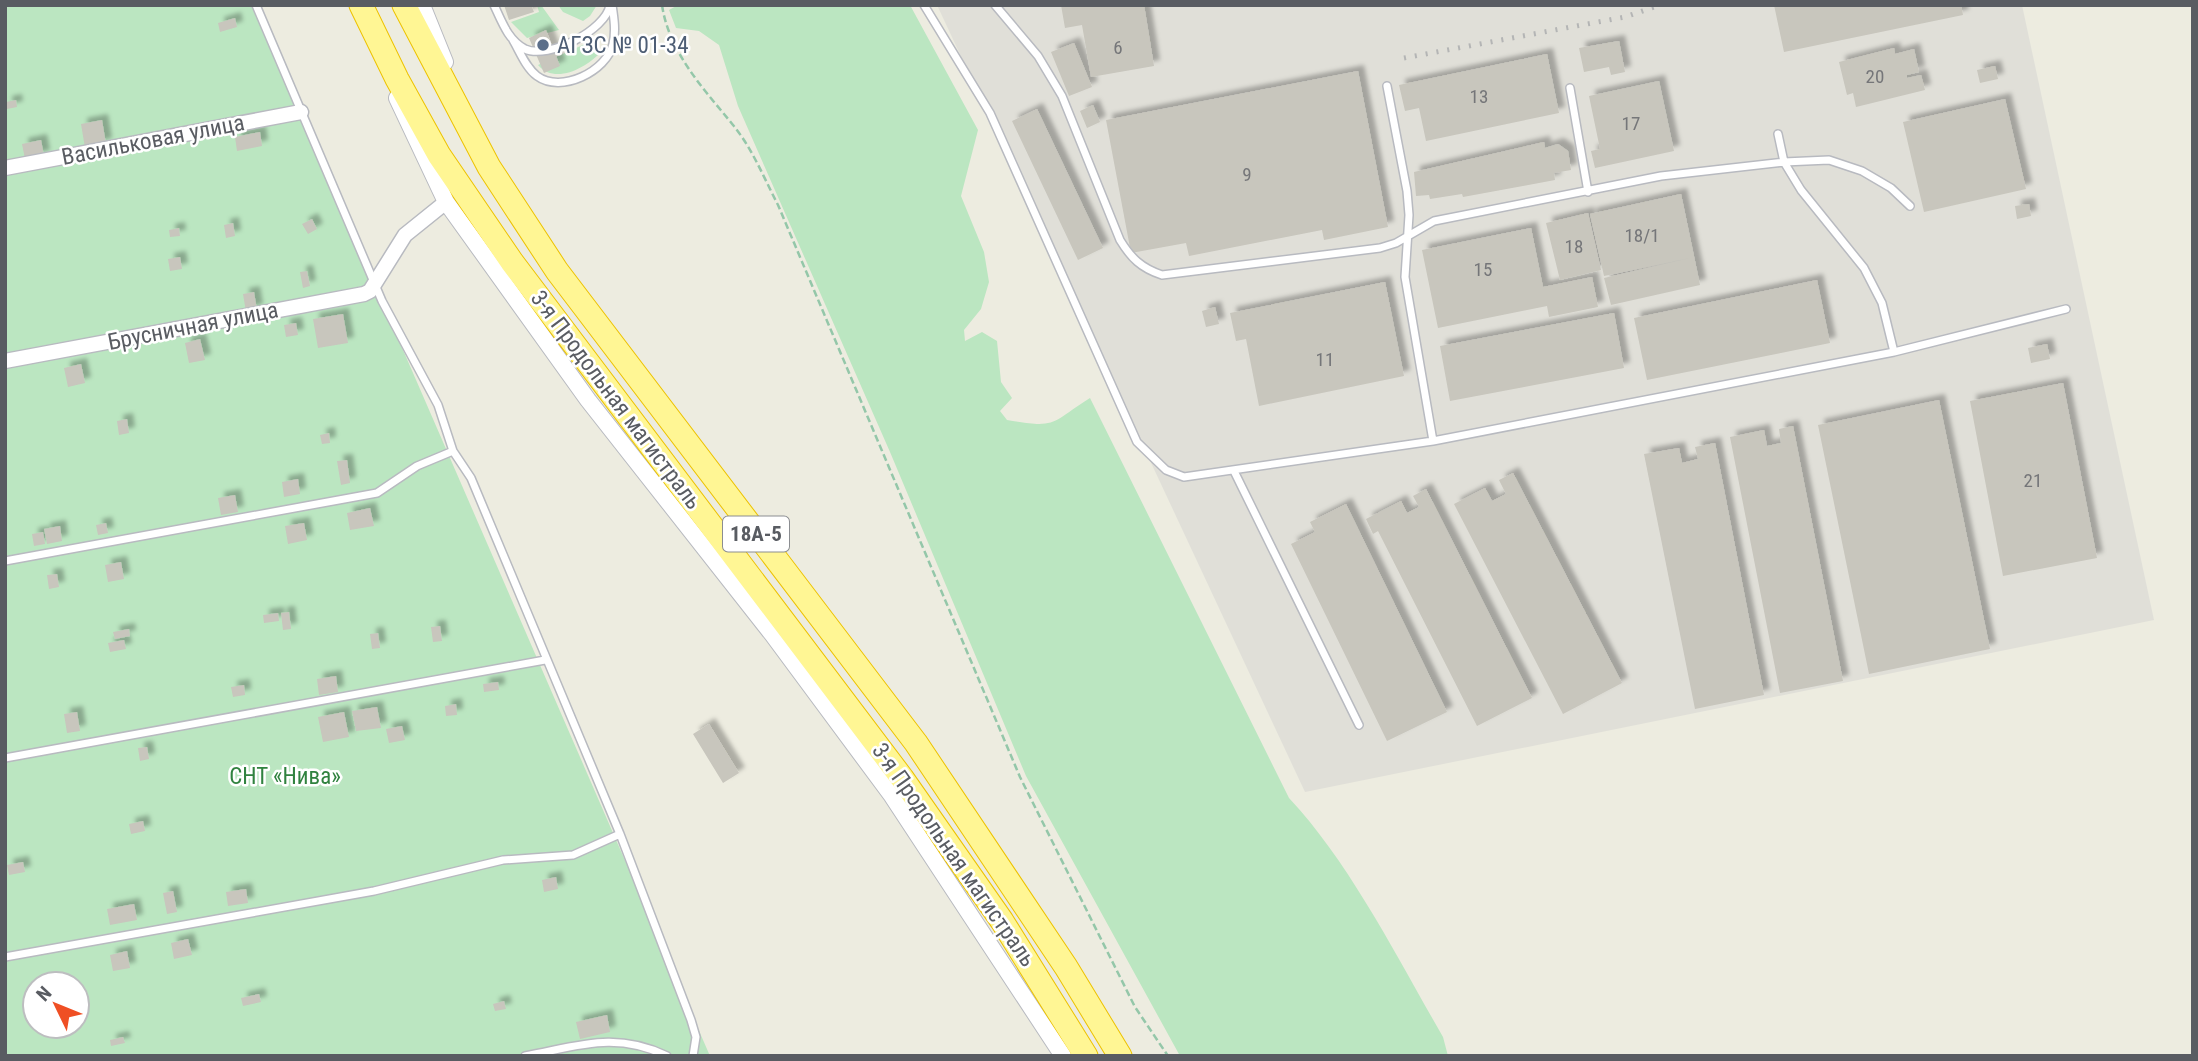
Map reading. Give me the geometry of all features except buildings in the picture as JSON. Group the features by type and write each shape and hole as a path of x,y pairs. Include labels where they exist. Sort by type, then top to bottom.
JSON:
{"highway":[{"name":"3-я Продольная магистраль","path":"360,5 439,155 505,252 617,405 902,778 1002,921 1086,1056"},
{"name":"3-я Продольная магистраль","path":"404,5 489,167 565,282 916,743 1066,967 1120,1056"}],"street":[{"path":"360,5 379,58 446,202 588,400 772,634 892,796 1063,1056"},
{"path":"422,5 489,167"},
{"name":"Васильковая улица","path":"5,168 301,112"},
{"path":"373,282 405,235 446,202"},
{"name":"Брусничная улица","path":"5,361 364,294 370,291 373,282"}],"lane":[{"path":"256,5 373,282 438,405 453,451 471,478 620,834 691,1020 696,1037 693,1056"},
{"path":"494,5 527,65 538,78 556,82 575,79 595,69 613,46 611,5"},
{"path":"513,40 527,50 541,52 555,49 590,32 601,23 611,5"},
{"path":"924,5 990,113 1137,442 1166,470 1184,477 1433,441 1894,352 2066,309"},
{"path":"995,5 1038,56 1062,96 1120,240 1132,259 1147,270 1177,274 1380,248 1434,221 1661,176 1784,162 1829,160 1862,171 1891,188 1910,206"},
{"path":"1387,86 1407,191 1405,277 1433,441"},
{"path":"1570,88 1588,192"},
{"path":"1778,134 1784,162 1801,190 1864,268 1882,303 1894,352"},
{"path":"5,561 377,493 417,466 453,451"},
{"path":"1234,471 1359,725"},
{"path":"5,758 545,660"},
{"path":"5,957 374,891 503,860 573,855 620,834"},
{"path":"525,1056 607,1041 633,1042 667,1056"}],"path":[{"path":"662,5 668,29 690,70 707,97 744,140 778,205 1020,777 1135,1007 1168,1056"}],"shaded area":[{"path":"937,5 2022,5 2154,620 1305,792"}],"green space":[{"name":"СНТ «Нива»","path":"5,5 253,5 710,1056 5,1056"},
{"path":"537,5 541,5 559,30 527,38 511,22 539,12"},
{"path":"558,5 597,5 583,21 563,12"},
{"path":"678,5 910,5 978,130 961,196 984,252 989,282 981,309 964,330 965,341 982,332 997,341 1001,382 1012,398 1000,411 1007,420 1045,424 1060,418 1090,398 1289,798 1353,882 1443,1037 1448,1056 1180,1056 1026,776 890,452 738,106 719,45 699,31 676,28 669,10"},
{"path":"594,40 601,52 579,68 553,74 538,65"}],"railway":[{"path":"1404,58 1625,17 1660,5"}],"place":[{"name":"АГЗС № 01-34","path":"543,45"}]}
